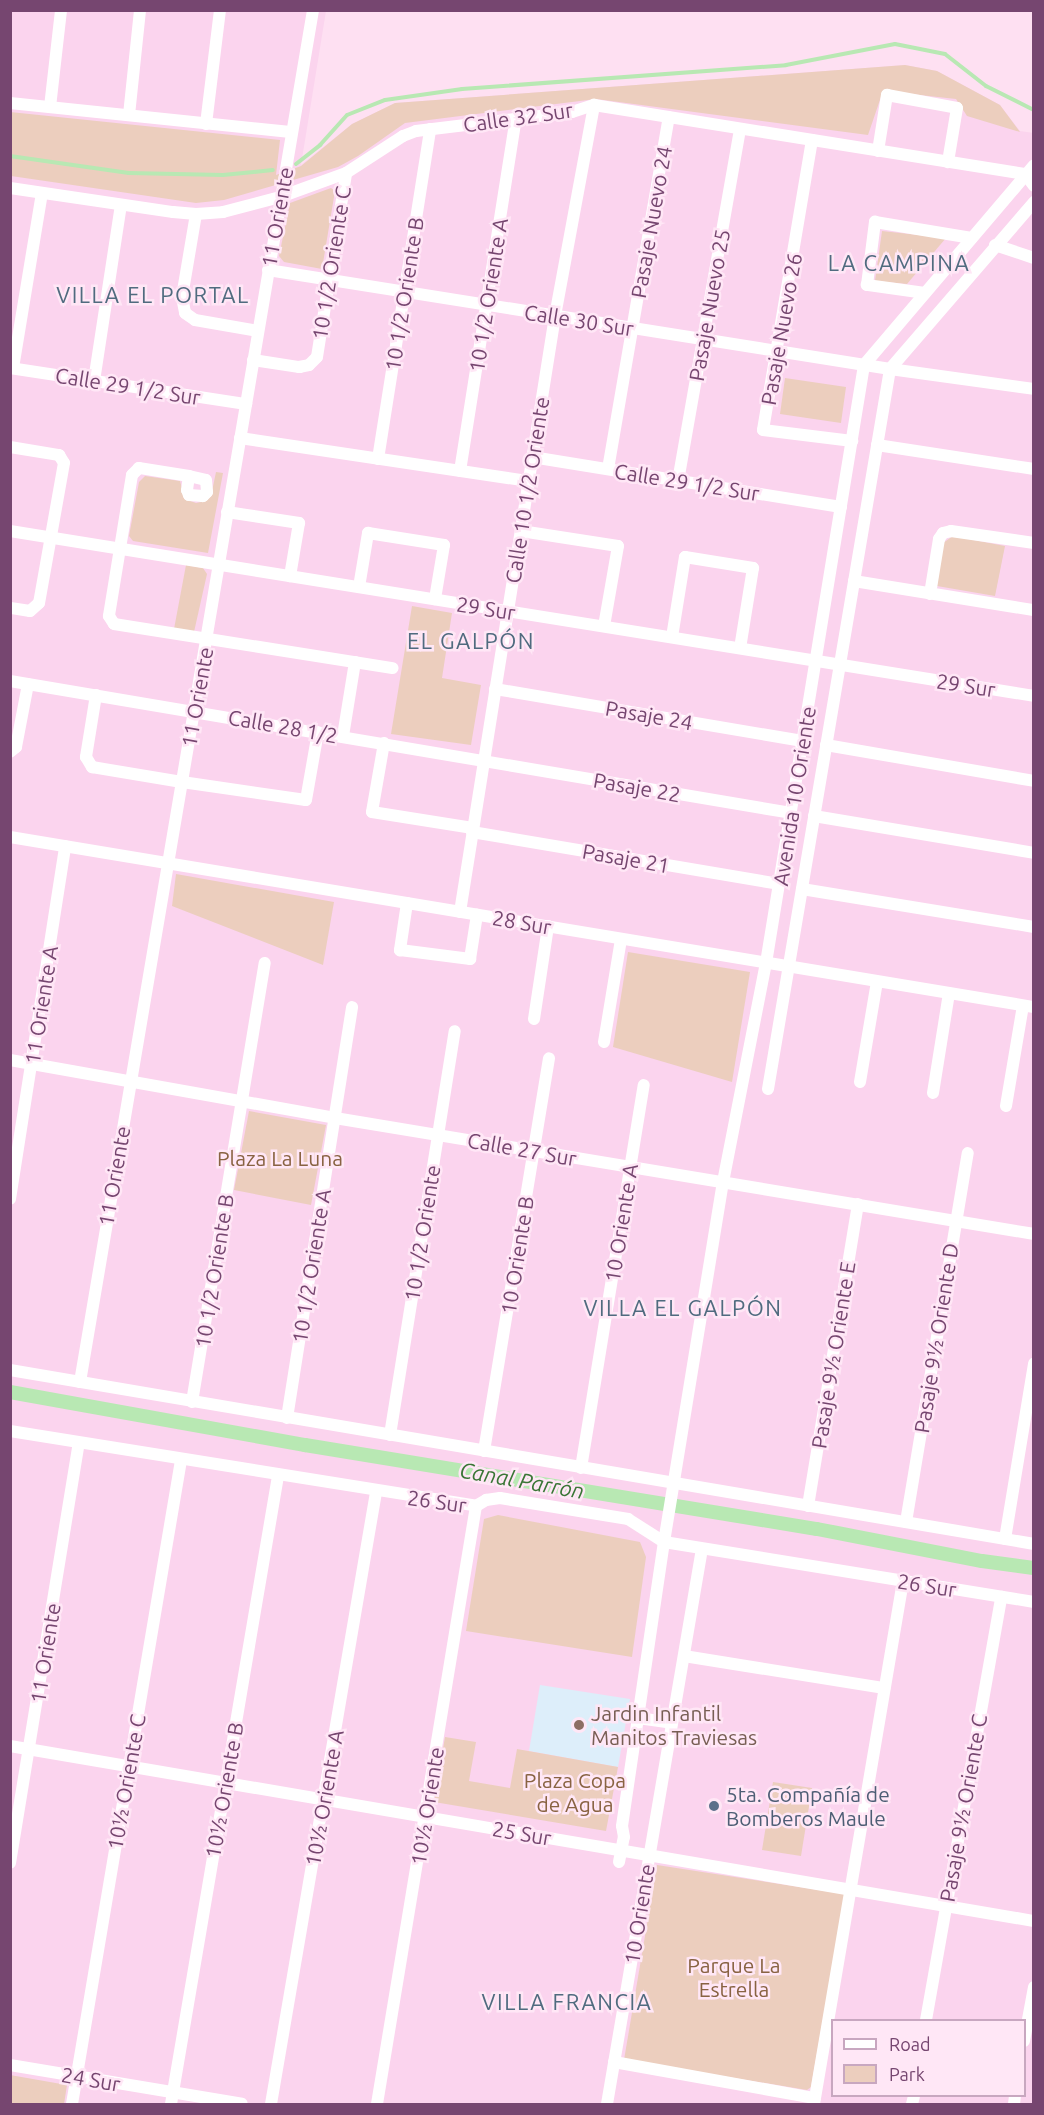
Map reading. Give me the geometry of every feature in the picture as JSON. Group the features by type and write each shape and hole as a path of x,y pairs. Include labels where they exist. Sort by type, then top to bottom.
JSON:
{"street":[{"path":"50,107 61,10"},
{"path":"129,115 140,10"},
{"path":"207,124 220,10"},
{"name":"11 Oriente","path":"80,1382 313,10"},
{"path":"878,151 887,95 957,108 948,162"},
{"path":"10,103 291,132"},
{"name":"Calle 32 Sur","path":"10,188 196,214 223,212 280,197 346,173 403,136 430,129 572,111 594,105 948,162 1029,169"},
{"name":"Calle 10 1/2 Oriente","path":"460,912 555,316 594,105"},
{"name":"Pasaje Nuevo 24","path":"608,470 669,117"},
{"name":"10 1/2 Oriente A","path":"460,471 516,118"},
{"name":"10 1/2 Oriente B","path":"378,459 430,129"},
{"name":"Pasaje Nuevo 25","path":"678,481 740,129"},
{"name":"Pasaje Nuevo 26","path":"812,140 764,430 852,441"},
{"path":"1029,169 1034,186"},
{"path":"864,365 1029,169"},
{"name":"10 1/2 Oriente C","path":"253,360 299,367 314,361 317,357 346,173"},
{"path":"12,368 42,193"},
{"path":"890,369 1034,202"},
{"path":"94,381 121,205"},
{"path":"196,214 182,297 185,313 195,320 258,331"},
{"path":"926,293 867,285 875,222 972,238"},
{"path":"996,245 1034,258"},
{"name":"Calle 30 Sur","path":"268,270 864,365 1034,389"},
{"name":"Avenida 10 Oriente","path":"674,1490 723,1182 766,963 864,365"},
{"name":"Calle 29 1/2 Sur","path":"12,368 246,404"},
{"name":"Avenida 10 Oriente","path":"768,1089 890,369"},
{"path":"240,438 529,481"},
{"path":"877,445 1034,469"},
{"path":"10,447 59,455 64,463 39,603 30,611 10,608"},
{"name":"Calle 29 1/2 Sur","path":"532,457 841,507"},
{"path":"189,476 139,468 132,475 109,616 114,624 393,668"},
{"path":"227,512 299,524 290,576"},
{"name":"29 Sur","path":"10,531 1034,696"},
{"path":"521,531 618,546 604,627"},
{"path":"930,594 939,539 943,533 951,531 1034,543"},
{"path":"359,587 368,533 433,543 444,545 435,599"},
{"path":"672,637 685,557 753,568 740,648"},
{"path":"854,581 1034,610"},
{"path":"343,736 355,662"},
{"name":"Calle 28 1/2","path":"10,681 194,710 484,761"},
{"path":"10,752 16,747 27,684"},
{"name":"Pasaje 24","path":"495,689 803,741"},
{"path":"96,694 86,757 92,767 306,800 318,732"},
{"name":"Pasaje 21","path":"384,744 372,812 779,884"},
{"path":"826,745 1034,781"},
{"name":"Pasaje 22","path":"484,761 791,813"},
{"path":"814,816 1034,853"},
{"name":"28 Sur","path":"10,837 1028,1006"},
{"name":"11 Oriente A","path":"10,1199 65,846"},
{"path":"802,889 1034,927"},
{"path":"407,903 400,950 470,959 477,915"},
{"path":"534,1019 548,926"},
{"path":"604,1042 621,939"},
{"name":"10 1/2 Oriente B","path":"192,1402 265,963"},
{"path":"860,1082 877,981"},
{"path":"933,1093 949,993"},
{"path":"1006,1106 1028,1006"},
{"name":"10 1/2 Oriente A","path":"287,1418 352,1007"},
{"name":"10 1/2 Oriente","path":"390,1435 455,1031"},
{"name":"10 Oriente B","path":"484,1451 549,1058"},
{"name":"Calle 27 Sur","path":"10,1060 534,1152 1034,1234"},
{"name":"10 Oriente A","path":"581,1468 644,1084"},
{"name":"Pasaje 9½ Oriente D","path":"906,1522 968,1153"},
{"name":"Pasaje 9½ Oriente E","path":"808,1506 858,1204"},
{"path":"1005,1539 1034,1363"},
{"path":"10,1370 581,1468 674,1490 808,1506 1034,1544"},
{"name":"26 Sur","path":"10,1431 376,1492 476,1506 486,1500 500,1498 628,1519 664,1542 1034,1602"},
{"name":"11 Oriente","path":"10,1863 79,1443"},
{"name":"10½ Oriente C","path":"72,2104 181,1460"},
{"name":"10½ Oriente B","path":"172,2099 278,1476"},
{"name":"10 Oriente","path":"621,1856 622,1826 664,1542 674,1490"},
{"name":"10½ Oriente A","path":"272,2104 376,1492"},
{"name":"10½ Oriente","path":"377,2104 476,1506"},
{"name":"10 Oriente","path":"608,2104 702,1549"},
{"path":"615,2062 814,2101 903,1581"},
{"name":"Pasaje 9½ Oriente C","path":"926,2019 1001,1597"},
{"path":"684,1656 885,1688"},
{"path":"638,1718 672,1723"},
{"name":"25 Sur","path":"10,1746 425,1817 621,1856 649,1855 1034,1921"},
{"path":"1026,2030 1034,1987"},
{"name":"24 Sur","path":"10,2065 77,2076 172,2099 242,2104"}],"shaded area":[{"path":"11,11 326,11 301,165 352,124 395,103 905,65 937,71 1000,105 1020,131 1034,133 1033,2104 11,2104"},
{"name":"Jardin Infantil Manitos Traviesas","path":"540,1685 630,1699 618,1767 529,1751"}],"green space":[{"path":"905,65 937,71 1000,105 1020,132 967,116 956,99 883,91 868,135 596,99 405,123 338,167 224,200 196,203 11,176 10,112 280,140 276,175 301,166 352,124 395,103"},
{"path":"331,188 335,191 322,269 284,262 279,256 290,203"},
{"path":"882,231 946,238 907,284 875,281"},
{"path":"785,378 846,387 841,423 780,414"},
{"path":"216,472 223,473 208,553 133,541 129,536 139,482 145,476 180,481 185,499 196,503 206,501 211,496"},
{"path":"953,536 1005,546 995,596 937,586 943,543"},
{"path":"186,565 203,568 207,574 194,632 174,629"},
{"path":"412,606 452,613 442,678 481,685 471,745 391,734"},
{"path":"176,874 334,902 323,965 172,906"},
{"path":"628,952 750,972 732,1082 613,1047"},
{"name":"Plaza La Luna","path":"249,1111 326,1125 311,1205 234,1190"},
{"path":"498,1515 640,1542 646,1557 632,1657 466,1631 484,1519"},
{"name":"Plaza Copa de Agua","path":"445,1737 476,1742 469,1781 510,1788 517,1749 618,1767 606,1831 434,1802"},
{"path":"773,1782 812,1788 801,1856 762,1850"},
{"name":"Parque La Estrella","path":"657,1865 845,1894 811,2087 807,2090 624,2060"},
{"path":"10,2075 67,2085 64,2104 11,2104"}],"waterway":[{"path":"296,164 320,145 347,115 385,100 462,89 786,65 895,44 945,54 986,86 1034,110"},
{"path":"10,156 129,173 223,175 273,170"},
{"name":"Canal Parrón","path":"10,1392 305,1445 817,1529 982,1561 1034,1568"}],"place":[{"name":"Jardin Infantil Manitos Traviesas","path":"579,1725"},
{"name":"5ta. Compañía de Bomberos Maule","path":"714,1806"}],"district":[{"name":"LA CAMPINA","path":"899,263"},
{"name":"VILLA EL PORTAL","path":"153,295"},
{"name":"EL GALPÓN","path":"471,641"},
{"name":"VILLA EL GALPÓN","path":"683,1308"},
{"name":"VILLA FRANCIA","path":"567,2002"}]}
